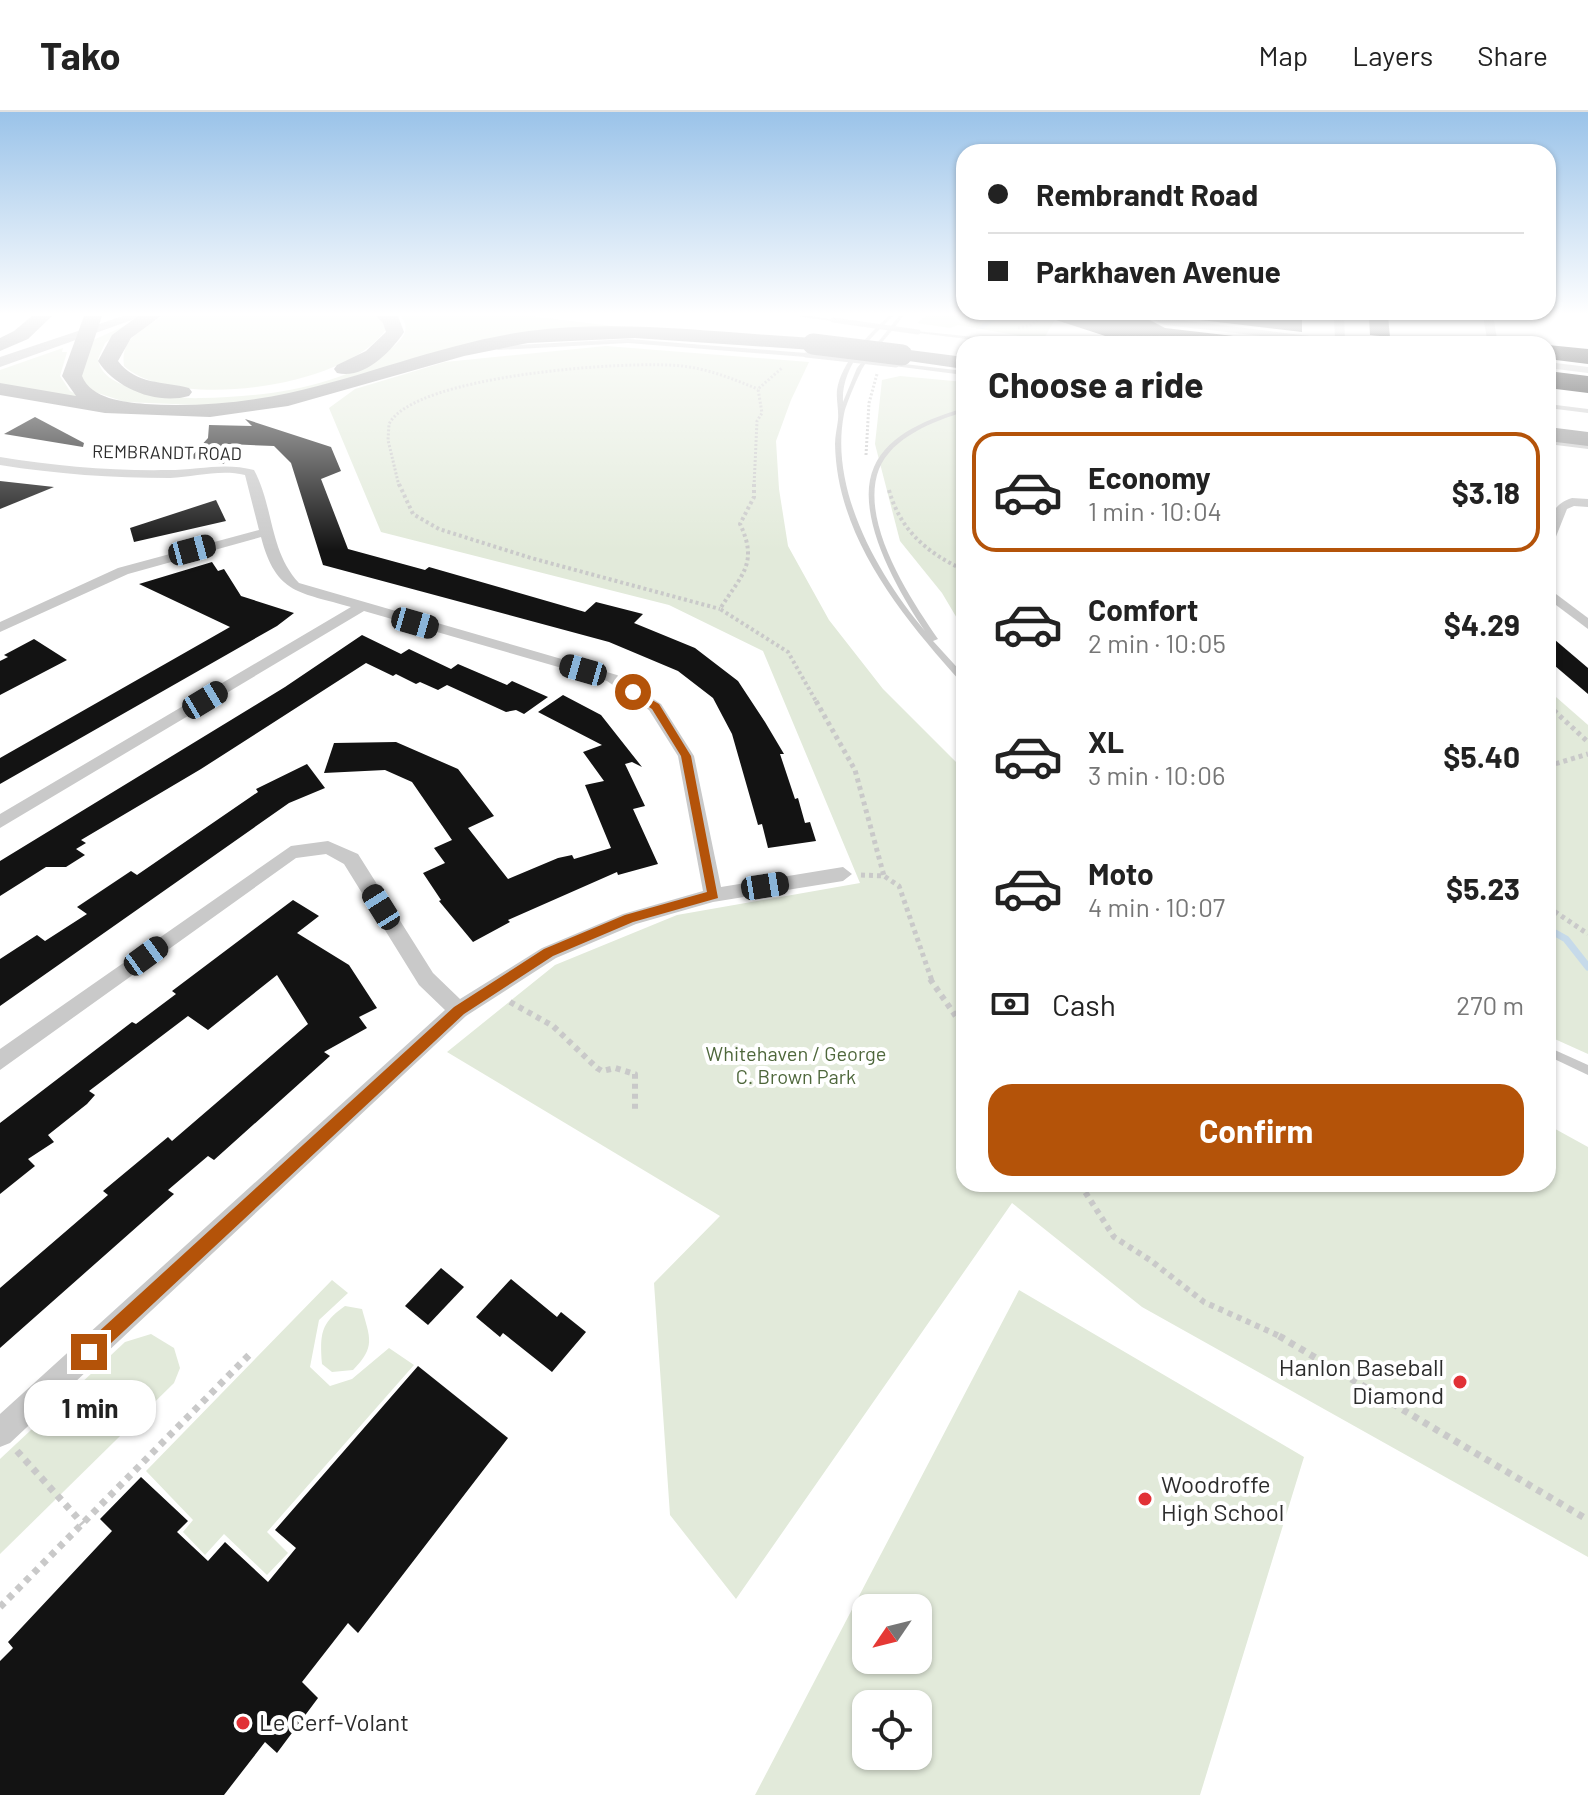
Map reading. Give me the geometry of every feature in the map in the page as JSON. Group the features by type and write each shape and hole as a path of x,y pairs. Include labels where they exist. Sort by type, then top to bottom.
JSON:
{"highway":[{"path":"35,395 114,407 176,412 250,406 310,395"},
{"path":"87,395 114,407"},
{"path":"1556,418 1588,421"},
{"path":"1556,435 1588,439"}],"street":[{"name":"REMBRANDT ROAD","path":"1,461 124,474 187,474 240,469 250,473 257,487 265,532 283,577 294,586 359,608 612,678 655,707 686,756 713,895"},
{"path":"1556,518 1566,504 1588,503"},
{"path":"0,628 123,571 265,532"},
{"path":"1556,599 1588,625"},
{"path":"0,822 359,608"},
{"path":"0,1061 291,852 328,847 351,859 426,979 459,1010"},
{"path":"0,1433 459,1010 549,953 630,919 713,895 843,874"}],"lane":[{"path":"840,395 838,443 842,480 868,552 918,629 956,671"},
{"path":"841,415 849,395"},
{"path":"1556,407 1588,411"},
{"path":"956,413 927,424 896,444 877,467 873,499 876,523 892,567 926,627 956,669"},
{"path":"1556,443 1588,447"},
{"path":"1556,1055 1588,1070"}],"path":[{"path":"436,395 419,399 391,418 386,433 402,495 416,518 540,561 720,609 788,652 855,770 884,876"},
{"path":"720,609 750,559 749,543 740,524 754,497 757,421 762,413 759,395"},
{"path":"866,461 872,395"},
{"path":"889,482 893,508 904,527 932,553 956,566"},
{"path":"1556,712 1588,742"},
{"path":"1556,764 1588,754"},
{"path":"843,874 884,876 899,886 927,974 956,1016"},
{"path":"1556,912 1588,934"},
{"path":"486,995 525,1006 574,1046 586,1063 602,1071 615,1068 635,1074 635,1112"},
{"path":"1085,1192 1114,1237 1150,1260 1204,1302 1295,1343 1588,1520"},
{"path":"0,1607 250,1354"},
{"path":"0,1433 83,1524"}],"green space":[{"path":"53,395 77,395 87,400"},
{"path":"103,395 194,398 290,395 221,406 125,402"},
{"name":"Whitehaven / George C. Brown Park","path":"347,395 794,395 776,441 779,489 788,546 829,620 883,689 956,762 956,1192 1556,1192 1556,1129 1588,1147 1588,1557 1142,1307 1012,1203 736,1599 670,1515 654,1283 720,1216 447,1052 555,965 677,915 860,883 763,651 669,605 381,532 329,408"},
{"path":"880,395 956,395 956,617 942,593 900,541 875,444"},
{"path":"1556,697 1588,725 1588,1054 1556,1040"},
{"path":"332,1280 348,1293 319,1320 310,1367 330,1386 352,1379 389,1348 414,1365 267,1532 288,1553 267,1575 224,1534 205,1555 183,1532 193,1520 146,1471"},
{"path":"1019,1290 1304,1457 1200,1795 755,1795 852,1609 852,1674 932,1674 932,1594 860,1594"},
{"path":"345,1306 362,1309 369,1335 368,1348 353,1370 332,1372 322,1364 323,1330"},
{"path":"151,1334 174,1348 180,1368 174,1383 0,1554 0,1459 125,1342"}],"building":[{"path":"35,417 84,443 83,447 4,434"},
{"path":"245,419 331,447 341,471 321,479 348,549 425,570 429,567 585,612 596,602 643,614 634,623 695,648 738,681 765,722 784,754 780,754 795,799 798,798 805,823 810,822 816,841 768,848 762,824 758,825 732,734 713,698 678,671 609,642 323,565 291,463 274,446 228,444 224,464 190,458 208,438 209,425 252,426"},
{"path":"0,481 54,487 0,509"},
{"path":"216,500 226,521 134,542 130,528"},
{"path":"212,562 218,571 224,569 241,596 294,613 277,626 0,784 0,758 230,627 139,584"},
{"path":"362,635 401,654 409,649 451,669 458,664 507,685 512,681 548,697 524,714 516,710 506,712 447,685 438,690 396,674 393,676 366,663 201,769 81,840 86,843 76,849 85,855 66,867 46,867 0,896 0,861 285,687"},
{"path":"34,639 67,660 0,695 0,661 8,657 4,655"},
{"path":"1556,641 1588,668 1588,694 1556,667"},
{"path":"563,695 601,715 642,767 632,762 625,764 645,806 633,809 658,864 618,875 617,872 508,920 510,922 473,942 439,901 423,873 445,863 434,848 452,840 412,782 385,770 324,773 334,743 396,742 458,769 494,816 468,828 508,879 558,858 572,855 574,859 611,848 585,785 604,781 583,752 602,745 538,712"},
{"path":"307,764 325,788 289,803 0,1006 0,959 37,935 45,941 87,914 77,907 131,871 137,875 258,792 256,789"},
{"path":"293,900 319,916 297,933 349,965 377,1008 359,1017 367,1028 324,1052 330,1056 214,1160 208,1156 168,1190 174,1194 0,1348 0,1288 108,1195 103,1191 168,1137 172,1141 308,1024 277,975 208,1030 188,1016 89,1091 95,1095 87,1104 48,1135 54,1142 28,1159 35,1166 0,1194 0,1123 132,1022 136,1024 176,994 172,991"},
{"path":"441,1268 464,1287 428,1325 405,1306"},
{"path":"511,1279 557,1317 561,1312 586,1332 552,1372 503,1333 500,1337 476,1317"},
{"path":"418,1366 508,1438 358,1633 348,1623 302,1682 318,1698 277,1753 265,1742 224,1795 0,1795 0,1661 13,1648 8,1642 112,1531 100,1519 141,1477 188,1521 177,1532 208,1561 225,1542 268,1582 296,1548 275,1530"}],"waterway":[{"path":"1556,933 1566,939 1588,967"}],"place":[{"name":"Hanlon Baseball Diamond","path":"1460,1382"},
{"name":"Woodroffe High School","path":"1145,1499"},
{"name":"Le Cerf-Volant","path":"243,1723"}],"route":[{"path":"89,1352 459,1010 549,953 630,919 713,895 686,756 655,707 633,692"}]}
